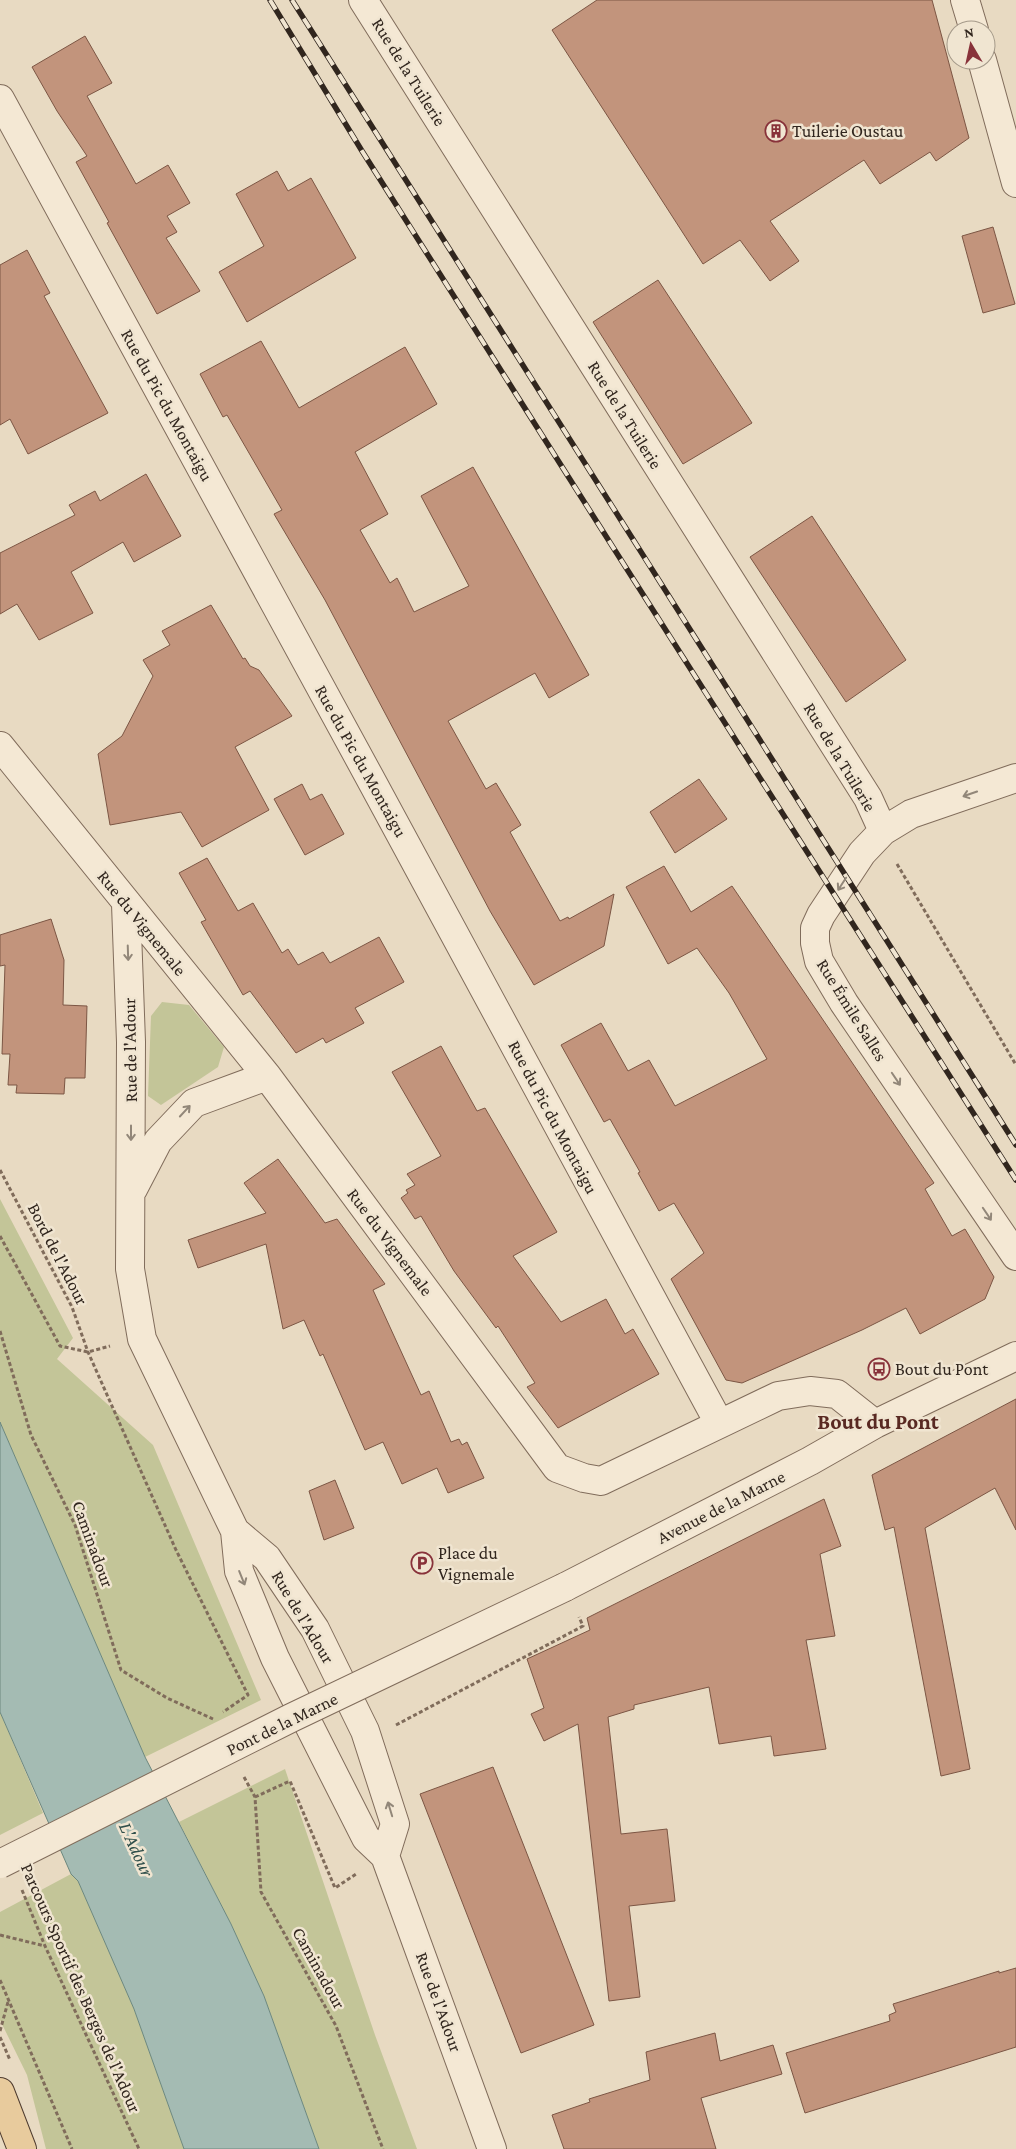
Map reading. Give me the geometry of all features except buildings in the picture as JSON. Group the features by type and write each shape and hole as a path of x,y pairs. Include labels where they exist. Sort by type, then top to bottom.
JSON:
{"main road":[{"path":"0,2092 22,2149"}],"street":[{"name":"Rue de la Tuilerie","path":"363,0 868,798 878,836"},
{"path":"965,0 971,20"},
{"path":"985,70 1016,183"},
{"name":"Rue du Pic du Montaigu","path":"0,99 380,795 718,1423"},
{"name":"Rue du Vignemale","path":"0,746 267,1076 557,1468 584,1478 602,1480 778,1396 810,1391 837,1394 876,1424"},
{"name":"Rue Émile Salles","path":"1016,778 911,814 878,836 862,853 821,915 815,928 815,943 819,961 844,1003 1016,1256"},
{"name":"Rue de l'Adour","path":"126,904 131,1042 130,1269 142,1339 235,1530 239,1571 275,1658 366,1838 385,1856 492,2149"},
{"name":"Rue de l'Adour","path":"130,1195 158,1141 194,1103 267,1076"},
{"name":"Avenue de la Marne","path":"565,1587 810,1461 876,1424 1016,1356"},
{"name":"Rue de l'Adour","path":"235,1530 267,1558 315,1630 365,1731 395,1824 385,1856"},
{"name":"Pont de la Marne","path":"9,1872 291,1718 565,1587"}],"path":[{"path":"878,836 901,868 1016,1065"},
{"name":"Bord de l'Adour","path":"0,1170 72,1307 88,1352 176,1550 248,1695 213,1720"},
{"path":"0,1236 60,1346 88,1352 142,1339"},
{"name":"Caminadour","path":"0,1332 32,1435 74,1524 121,1670 167,1698 213,1720"},
{"path":"400,1723 583,1626"},
{"name":"Caminadour","path":"383,2149 336,2026 261,1892 255,1797 290,1781 335,1888 385,1856"},
{"name":"Parcours Sportif des Berges de l'Adour","path":"9,1872 138,2149"},
{"path":"0,1935 45,1946"},
{"path":"0,1980 72,2149"},
{"path":"0,2031 8,2002"}],"green space":[{"path":"162,1002 189,1005 224,1047 218,1067 161,1105 148,1096 151,1016"},
{"path":"0,1199 73,1338 57,1359 153,1445 261,1700 145,1757 0,1422"},
{"path":"0,1712 43,1813 0,1835"},
{"path":"285,1769 375,2035 417,2149 319,2149 264,1996 231,1924 179,1822"},
{"path":"71,1874 78,1881 134,2009 184,2149 46,2149 27,2075 0,2020 0,1912"}],"water":[{"name":"L'Adour","path":"0,1422 145,1757 231,1924 264,1996 319,2149 184,2149 134,2009 78,1881 71,1874 0,1712"}],"railway":[{"path":"270,0 362,151 1016,1180"},
{"path":"292,0 1016,1145"}],"place":[{"name":"Tuilerie Oustau","path":"776,131"},
{"name":"Bout du Pont","path":"879,1369"},
{"name":"Place du Vignemale","path":"422,1563"}],"district":[{"name":"Bout du Pont","path":"878,1421"}]}
